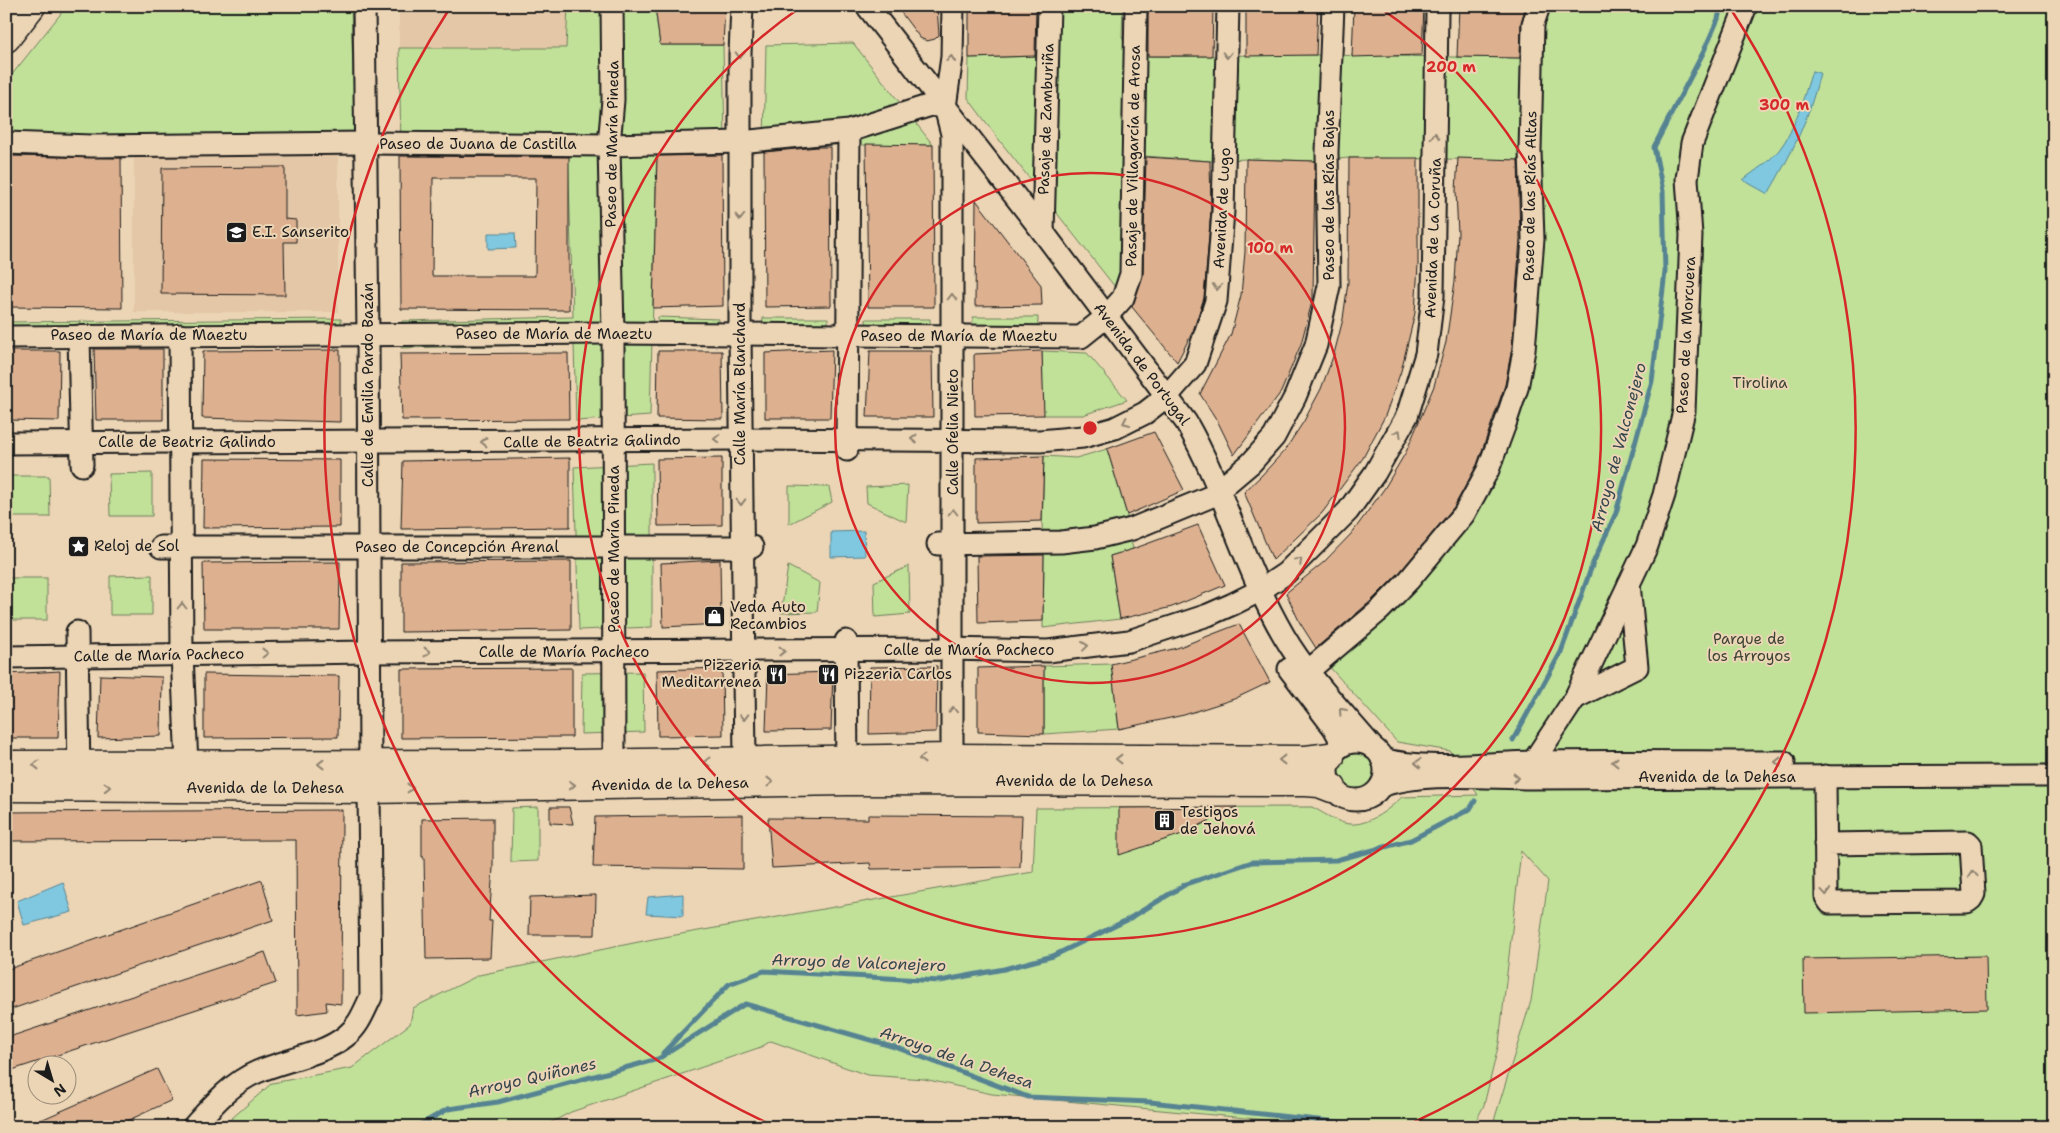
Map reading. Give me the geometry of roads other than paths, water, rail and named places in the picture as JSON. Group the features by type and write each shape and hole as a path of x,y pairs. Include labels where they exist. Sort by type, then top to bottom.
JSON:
{"main road":[{"path":"6,38 31,6"},
{"name":"Avenida de la Dehesa","path":"6,787 78,776 187,764 369,776 614,762 745,762 847,770 952,758 1306,760 1335,752"},
{"name":"Avenida de la Dehesa","path":"6,765 78,776 369,776 847,770 1306,782 1318,783 1332,788"}],"street":[{"name":"Calle de Emilia Pardo Bazán","path":"193,1127 220,1097 256,1072 316,1051 346,1036 360,1020 370,997 368,334 364,6"},
{"name":"Paseo de María Pineda","path":"612,6 613,100 609,145 615,547 614,762"},
{"name":"Calle María Blanchard","path":"742,6 740,439 747,546 743,651 745,762"},
{"name":"Avenida de Portugal","path":"855,6 1043,232 1102,320"},
{"name":"Avenida de Portugal","path":"867,6 938,106"},
{"path":"938,106 952,57 953,6"},
{"name":"Pasaje de Zamburiña","path":"1043,232 1049,6"},
{"name":"Pasaje de Villagarcía de Arosa","path":"1102,320 1123,298 1131,274 1136,6"},
{"name":"Avenida de Lugo","path":"1163,399 1196,364 1216,301 1223,211 1228,6"},
{"name":"Paseo de las Rías Bajas","path":"946,543 1061,542 1095,538 1132,528 1216,493 1251,463 1274,437 1295,397 1316,345 1329,286 1327,152 1333,6"},
{"name":"Avenida de La Coruña","path":"1255,593 1286,573 1348,511 1375,473 1407,416 1426,354 1433,296 1437,11 1439,6"},
{"name":"Paseo de las Rías Altas","path":"1308,671 1380,610 1464,514 1488,470 1505,424 1517,388 1524,350 1532,239 1530,151 1533,24 1539,6"},
{"name":"Paseo de la Morcuera","path":"1533,762 1575,698 1646,546 1664,495 1684,410 1691,235 1687,179 1693,136 1746,6"},
{"name":"Paseo de Juana de Castilla","path":"6,143 91,146 366,143 609,145 740,142 849,131 938,106"},
{"name":"Calle Ofelia Nieto","path":"938,106 952,134 954,439 946,543 954,649 952,758"},
{"path":"847,444 849,131"},
{"name":"Avenida de Portugal","path":"952,134 1163,399 1186,422 1203,453 1216,493 1275,646 1300,684 1334,728 1339,737 1335,752"},
{"name":"Paseo de María de Maeztu","path":"6,337 613,333 1081,337 1102,320"},
{"path":"180,335 182,654 187,764"},
{"path":"79,336 82,466"},
{"name":"Calle de Beatriz Galindo","path":"6,443 740,439 847,444 954,439 1040,441 1083,437 1115,428 1146,413 1163,399"},
{"name":"Paseo de Concepción Arenal","path":"161,547 747,546"},
{"path":"1575,698 1637,667 1629,583"},
{"name":"Avenida de Portugal","path":"1255,593 1308,671 1378,754"},
{"name":"Calle de María Pacheco","path":"6,657 368,652 743,651 846,646 1048,651 1129,641 1208,615 1255,593"},
{"path":"77,632 78,776"},
{"path":"846,646 847,770"},
{"name":"Avenida de la Dehesa","path":"1335,752 1357,742 1395,762 1448,765 1533,762 2054,762"},
{"path":"1332,788 1327,773 1335,752"},
{"path":"1378,754 1385,773 1381,786"},
{"path":"1825,776 1825,844 1826,897 1830,903 1967,902 1974,894 1971,846 1968,842 1825,844"},
{"name":"Avenida de la Dehesa","path":"1332,788 1339,795 1347,799 1357,800 1366,798 1381,786 1398,780 1448,777 2054,776"}],"water":[{"path":"1812,71 1820,73 1811,106 1792,150 1768,194 1743,180 1771,158 1785,142"},
{"path":"488,233 515,233 516,248 488,249"},
{"path":"864,531 865,556 831,557 831,532"},
{"path":"63,882 72,912 24,925 17,901"},
{"path":"683,894 683,916 646,914 648,897"}],"waterway":[{"name":"Arroyo de Valconejero","path":"1513,740 1561,652 1593,563 1616,513 1652,381 1665,272 1663,191 1654,147 1703,53 1718,19 1721,6"},
{"name":"Arroyo de Valconejero","path":"663,1053 729,984 764,971 940,981 1004,969 1053,956 1127,920 1186,884 1252,862 1336,860 1411,840 1470,809 1475,801"},
{"name":"Arroyo de la Dehesa","path":"416,1127 448,1109 498,1102 658,1059 745,1004 895,1047 1028,1097 1150,1102 1346,1123 1356,1127"}],"place":[{"name":"E.I. Sanserito","path":"236,232"},
{"name":"Reloj de Sol","path":"78,546"},
{"name":"Veda Auto Recambios","path":"714,616"},
{"name":"Pizzeria Meditarrenea","path":"777,674"},
{"name":"Pizzeria Carlos","path":"828,674"},
{"name":"Testigos de Jehová","path":"1164,821"}],"park label":[{"name":"Tirolina","path":"1760,383"},
{"name":"Parque de los Arroyos","path":"1749,648"}],"water label":[{"name":"Arroyo Quiñones","path":"532,1077"}]}
